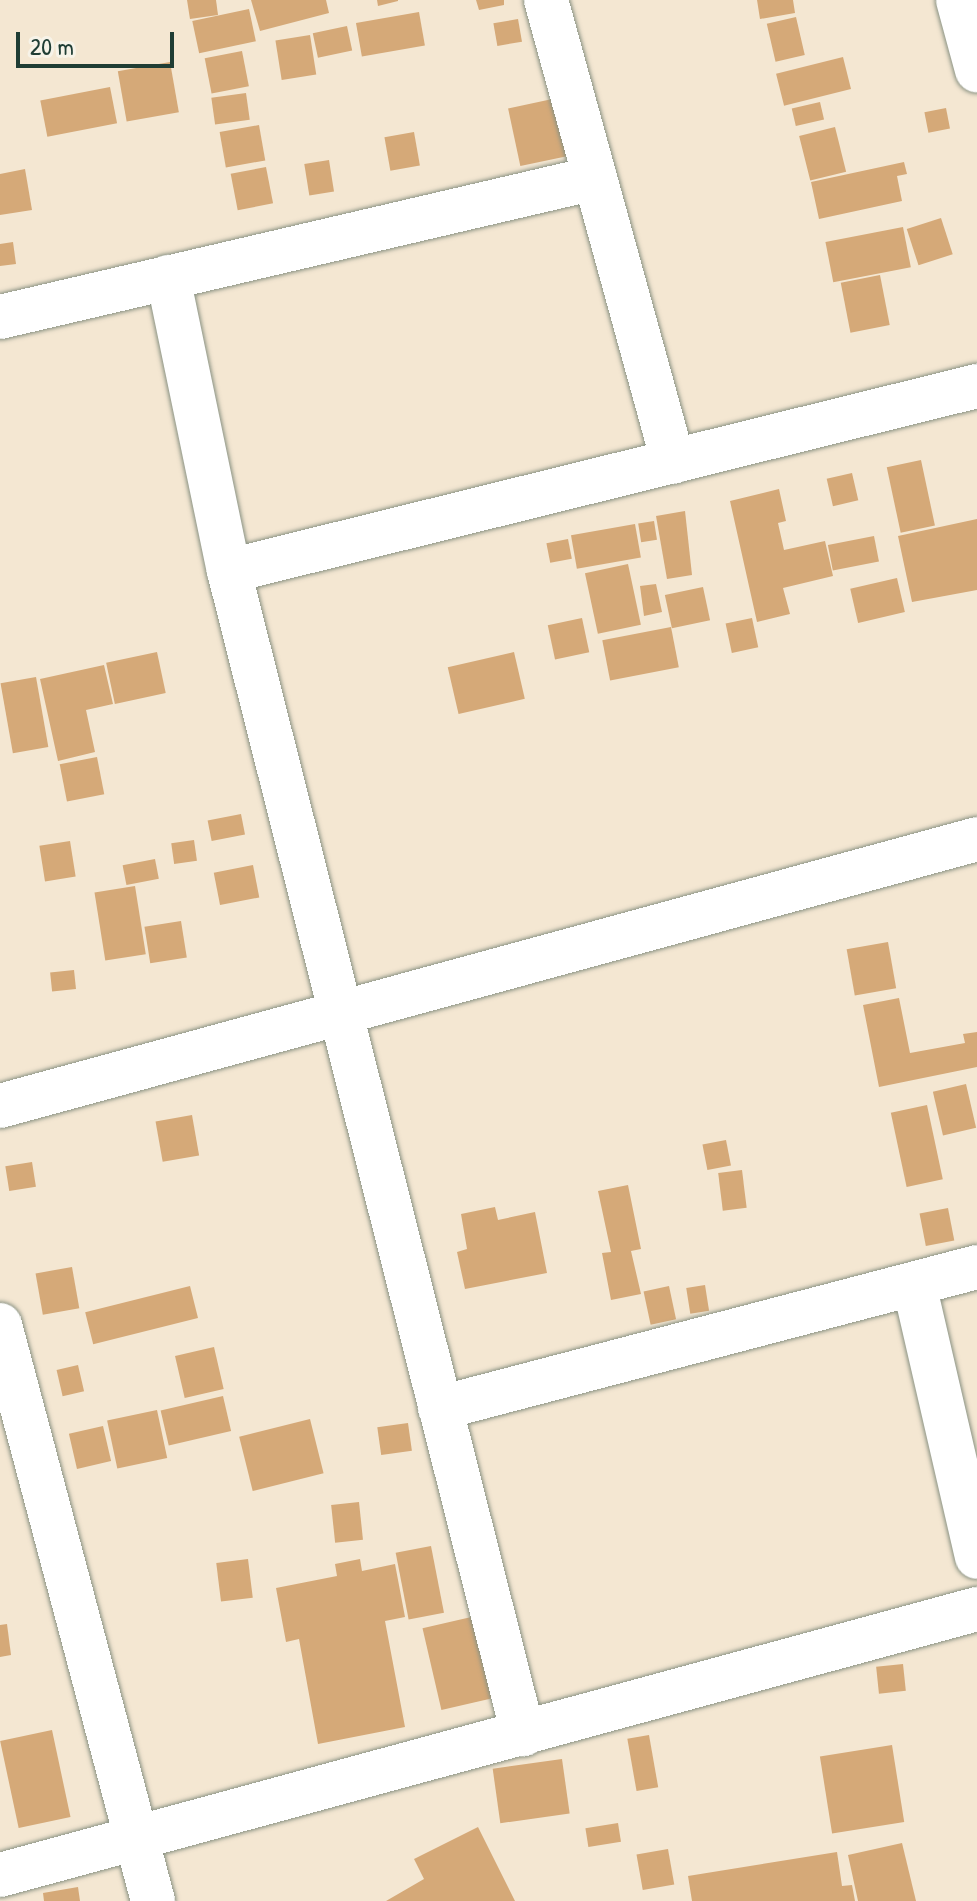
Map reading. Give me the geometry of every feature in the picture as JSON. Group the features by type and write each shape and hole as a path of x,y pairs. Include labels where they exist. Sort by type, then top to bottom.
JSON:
{"street":[{"path":"546,0 673,462"},
{"path":"958,0 977,70"},
{"path":"0,317 595,178"},
{"path":"168,277 229,571 523,1734"},
{"path":"229,571 977,386"},
{"path":"0,1106 977,839"},
{"path":"440,1408 977,1267"},
{"path":"914,1284 977,1557"},
{"path":"0,1325 153,1901"},
{"path":"0,1875 137,1841 977,1609"}],"building":[{"path":"187,0 216,0 218,15 190,19"},
{"path":"251,0 326,0 329,13 260,31"},
{"path":"377,0 398,0 398,1 378,6"},
{"path":"476,0 504,0 504,5 479,10"},
{"path":"757,0 793,0 795,13 760,19"},
{"path":"249,9 256,41 199,53 192,21"},
{"path":"419,12 425,45 362,57 356,23"},
{"path":"796,17 805,55 776,62 767,24"},
{"path":"518,19 522,42 497,46 493,23"},
{"path":"347,26 352,50 318,58 313,33"},
{"path":"310,35 316,75 282,80 275,40"},
{"path":"242,51 249,86 212,94 205,58"},
{"path":"843,57 851,89 784,106 776,74"},
{"path":"170,62 179,112 127,121 118,71"},
{"path":"110,87 117,123 47,137 40,101"},
{"path":"246,93 250,120 215,125 211,98"},
{"path":"557,98 569,156 520,166 508,108"},
{"path":"820,102 824,120 796,126 792,109"},
{"path":"946,108 950,129 928,133 924,112"},
{"path":"259,125 265,160 226,167 220,132"},
{"path":"835,127 846,172 810,181 799,136"},
{"path":"414,132 420,165 390,171 384,137"},
{"path":"329,160 334,192 309,196 304,164"},
{"path":"904,162 907,174 897,176 902,201 819,219 811,182"},
{"path":"266,167 273,203 238,210 231,174"},
{"path":"25,169 32,210 0,215 0,174"},
{"path":"941,218 953,254 919,265 907,229"},
{"path":"903,227 911,267 833,282 825,242"},
{"path":"13,242 16,264 0,266 0,244"},
{"path":"880,275 890,325 850,333 841,283"},
{"path":"921,460 935,526 901,533 887,467"},
{"path":"852,473 858,500 833,506 827,479"},
{"path":"779,489 786,521 778,523 784,550 825,541 833,576 783,588 790,614 757,622 730,501"},
{"path":"685,511 692,575 667,579 656,516"},
{"path":"977,519 977,590 912,602 898,536"},
{"path":"654,521 657,540 641,542 638,524"},
{"path":"635,524 641,557 577,569 571,535"},
{"path":"874,536 879,562 833,570 828,545"},
{"path":"568,539 572,559 550,563 546,543"},
{"path":"628,564 641,625 598,634 585,573"},
{"path":"897,578 905,612 858,623 850,589"},
{"path":"656,584 662,612 644,616 640,586"},
{"path":"703,587 710,620 672,628 665,595"},
{"path":"582,618 589,652 555,660 548,625"},
{"path":"752,618 758,647 732,653 726,624"},
{"path":"671,627 679,667 610,681 602,640"},
{"path":"157,652 166,693 115,704 106,663"},
{"path":"514,652 525,699 459,714 448,667"},
{"path":"104,665 113,704 86,710 95,752 58,761 40,679"},
{"path":"36,677 48,747 13,753 1,683"},
{"path":"97,757 104,794 67,802 60,764"},
{"path":"241,814 245,835 212,841 208,820"},
{"path":"194,840 197,861 174,864 171,843"},
{"path":"70,841 76,877 45,881 39,846"},
{"path":"155,859 159,879 126,885 123,865"},
{"path":"253,865 259,897 220,905 214,873"},
{"path":"135,886 146,954 105,961 95,892"},
{"path":"181,921 187,958 150,963 144,927"},
{"path":"888,942 896,988 855,996 847,949"},
{"path":"74,970 76,989 52,991 50,973"},
{"path":"899,998 910,1053 965,1043 963,1034 977,1032 977,1067 879,1087 863,1005"},
{"path":"966,1084 976,1128 943,1135 933,1092"},
{"path":"927,1105 943,1179 907,1187 891,1113"},
{"path":"192,1115 199,1155 163,1162 156,1121"},
{"path":"726,1140 731,1166 707,1170 702,1145"},
{"path":"32,1162 36,1187 9,1191 5,1166"},
{"path":"742,1170 747,1208 723,1211 718,1173"},
{"path":"628,1185 641,1249 631,1251 641,1294 611,1300 602,1253 611,1252 598,1191"},
{"path":"495,1207 498,1220 535,1212 547,1273 465,1289 457,1252 467,1249 461,1214"},
{"path":"948,1208 954,1240 926,1246 920,1214"},
{"path":"72,1267 79,1308 43,1315 36,1273"},
{"path":"705,1285 709,1311 690,1314 686,1288"},
{"path":"190,1286 198,1318 93,1344 85,1312"},
{"path":"669,1286 676,1319 651,1325 644,1291"},
{"path":"214,1347 224,1389 185,1398 175,1356"},
{"path":"78,1365 84,1391 63,1396 57,1370"},
{"path":"223,1396 231,1431 169,1445 161,1410"},
{"path":"157,1410 167,1458 117,1469 107,1421"},
{"path":"310,1419 324,1473 253,1491 239,1437"},
{"path":"408,1423 412,1451 381,1455 377,1427"},
{"path":"103,1426 111,1461 77,1469 69,1434"},
{"path":"359,1502 363,1540 335,1543 331,1505"},
{"path":"431,1546 444,1613 409,1620 396,1553"},
{"path":"248,1559 253,1598 221,1602 216,1563"},
{"path":"360,1559 362,1571 395,1564 405,1617 385,1621 405,1727 318,1744 299,1639 286,1642 276,1588 337,1576 335,1564"},
{"path":"480,1615 499,1697 441,1710 423,1628"},
{"path":"7,1624 11,1655 0,1657 0,1625"},
{"path":"903,1664 906,1691 879,1694 876,1667"},
{"path":"52,1730 71,1817 19,1828 0,1741"},
{"path":"649,1735 658,1787 637,1791 627,1739"},
{"path":"892,1745 904,1822 832,1833 820,1756"},
{"path":"562,1759 570,1813 500,1823 493,1769"},
{"path":"618,1823 621,1842 588,1847 585,1828"},
{"path":"478,1827 515,1901 386,1901 424,1879 414,1859"},
{"path":"902,1843 916,1901 858,1901 848,1855"},
{"path":"668,1849 674,1884 643,1890 636,1855"},
{"path":"837,1852 842,1886 852,1885 855,1901 692,1901 688,1876"},
{"path":"78,1887 80,1901 44,1901 43,1893"}]}
